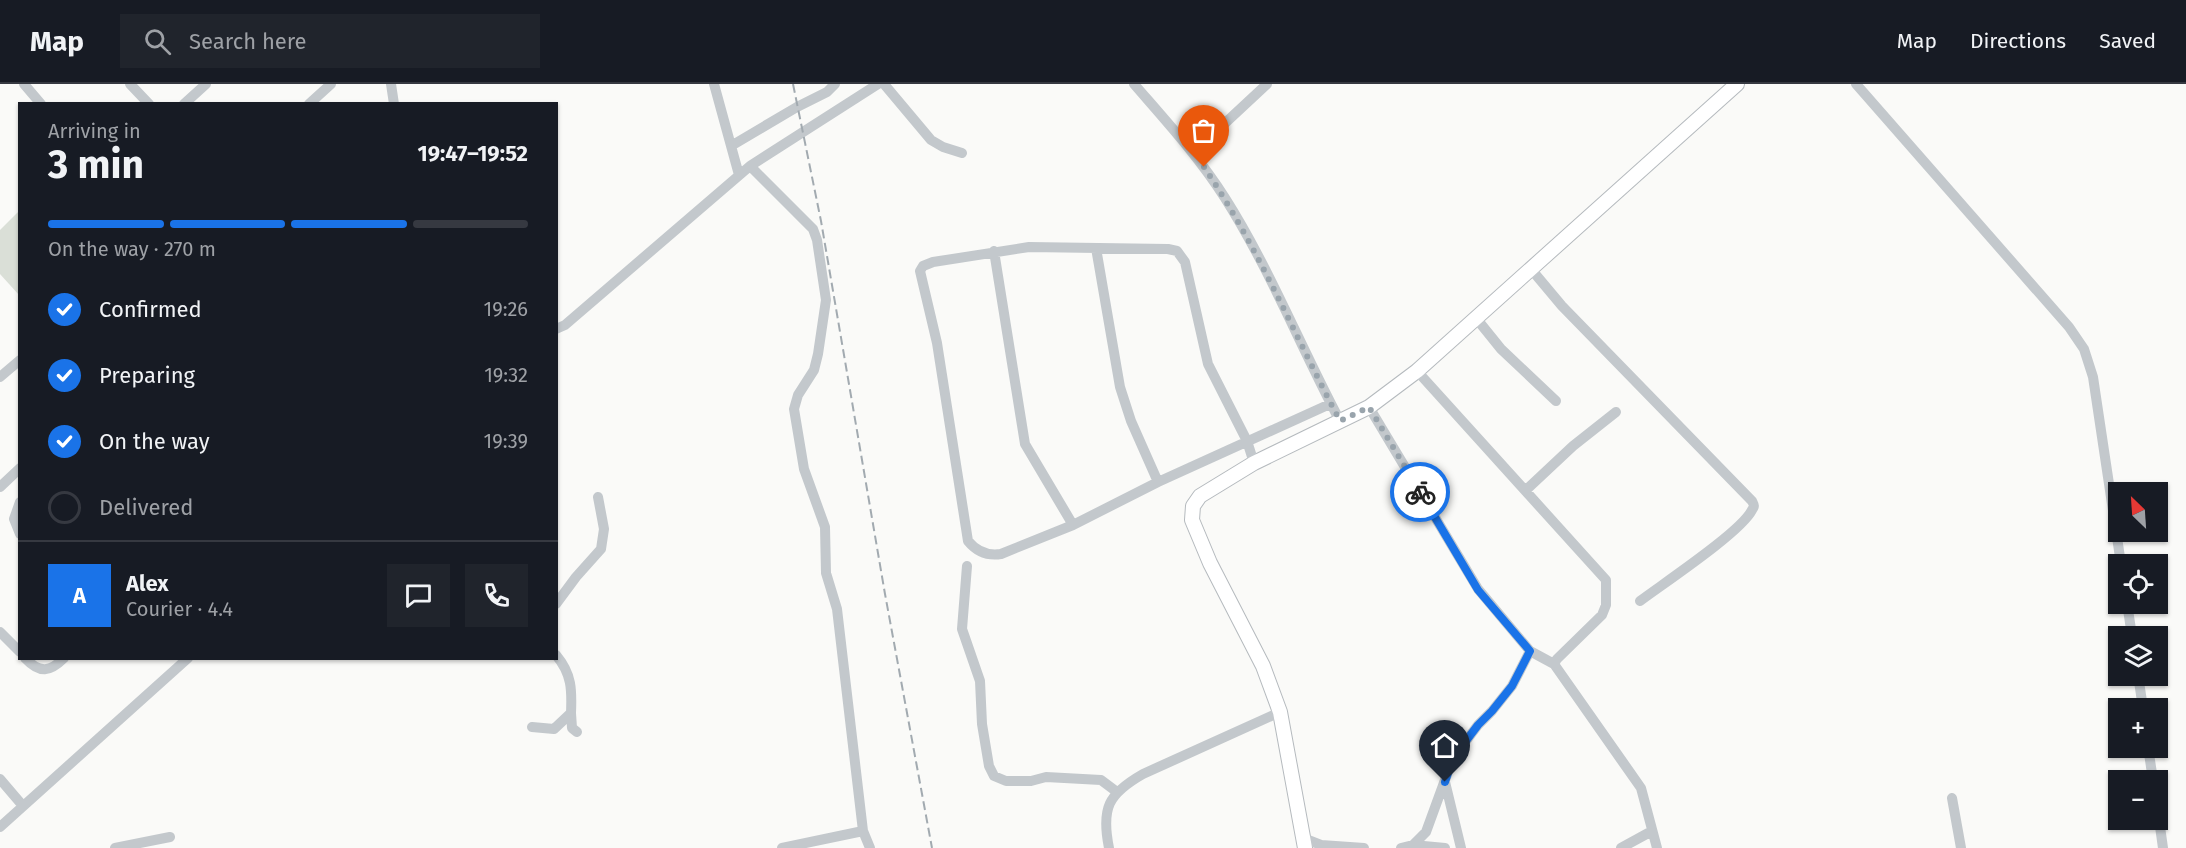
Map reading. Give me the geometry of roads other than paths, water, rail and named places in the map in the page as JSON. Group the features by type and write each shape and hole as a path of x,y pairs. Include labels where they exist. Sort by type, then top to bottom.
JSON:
{"main road":[{"path":"1304,843 1280,712 1263,666 1210,562 1192,520 1193,506 1200,496 1254,463 1369,407 1417,371 1737,84"}],"street":[{"path":"24,84 39,102"},
{"path":"130,84 148,102"},
{"path":"186,102 206,84"},
{"path":"311,102 331,84"},
{"path":"390,84 394,102"},
{"path":"714,84 739,175"},
{"path":"731,146 797,106 827,92 835,84"},
{"path":"558,328 565,326 750,166 878,84"},
{"path":"884,84 931,141 962,153"},
{"path":"1134,84 1194,152 1224,197 1252,244 1340,421"},
{"path":"1194,152 1266,84"},
{"path":"1856,84 2069,327 2084,350 2095,387 2120,554"},
{"path":"750,166 813,229 817,240 826,300 814,370 798,395 794,409 804,469 825,527 826,573 837,609 863,831 868,846"},
{"path":"1254,463 1247,441 1208,364 1185,262 1176,251 1029,247 994,251 933,262 923,266 921,271 936,343 968,541 974,548 993,555 1001,554 1072,525 1158,482 1247,441 1330,404"},
{"path":"1096,248 1120,387 1131,421 1158,482"},
{"path":"994,251 1025,444 1072,525"},
{"path":"1531,269 1562,306 1754,505 1752,511 1733,531 1640,601"},
{"path":"1476,318 1501,349 1556,401"},
{"path":"0,377 18,362"},
{"path":"1417,371 1606,580 1606,605 1602,615 1554,664"},
{"path":"1369,407 1478,590 1530,651 1554,664 1641,788 1658,848"},
{"path":"1526,490 1573,446 1616,412"},
{"path":"0,487 18,470"},
{"path":"558,601 601,549 604,529 598,497"},
{"path":"18,508 14,519 18,529"},
{"path":"967,566 962,629 980,681 982,724 989,766 994,776 1006,781 1031,781 1046,777 1101,780 1117,792"},
{"path":"0,632 18,650"},
{"path":"1401,848 1413,844 1426,832 1453,758 1512,686 1530,651"},
{"path":"558,657 564,664 572,686 571,713 573,728 577,732"},
{"path":"28,660 40,669 47,670 54,669 62,660"},
{"path":"0,827 186,660"},
{"path":"1109,848 1105,826 1107,813 1117,792 1126,784 1143,774 1280,712"},
{"path":"532,727 554,729 571,713"},
{"path":"0,779 23,807"},
{"path":"1445,782 1461,848"},
{"path":"1952,798 1961,848"},
{"path":"2160,830 2163,848"},
{"path":"782,848 863,831"},
{"path":"1621,848 1652,831"},
{"path":"115,848 170,837"},
{"path":"1304,843 1364,848"},
{"path":"1413,844 1445,848"}],"railway":[{"path":"793,84 821,221 885,594 932,848"}]}
